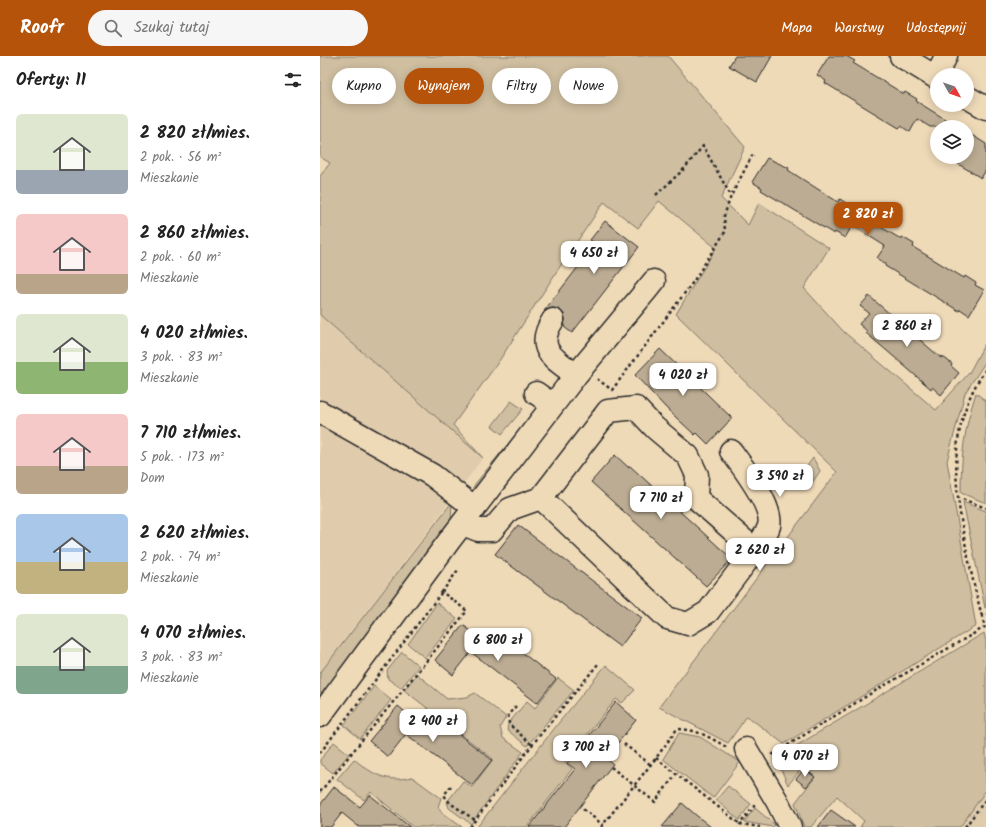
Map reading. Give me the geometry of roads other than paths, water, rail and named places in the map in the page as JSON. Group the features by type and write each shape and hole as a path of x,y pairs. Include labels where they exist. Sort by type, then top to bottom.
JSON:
{"street":[{"path":"900,56 930,72"},
{"path":"941,68 946,56"},
{"path":"974,101 986,108"},
{"path":"320,716 553,405 654,281"},
{"path":"554,320 549,327 545,342 550,356 579,372"},
{"path":"536,393 553,405"},
{"path":"320,412 432,475 469,516 478,530 492,530 510,509 541,498 608,411 636,408 655,428 688,456 697,475 696,498 755,550"},
{"path":"541,498 667,618 688,624 708,612 755,550 769,525 767,511 762,496 731,451"},
{"path":"751,757 790,827"}]}
